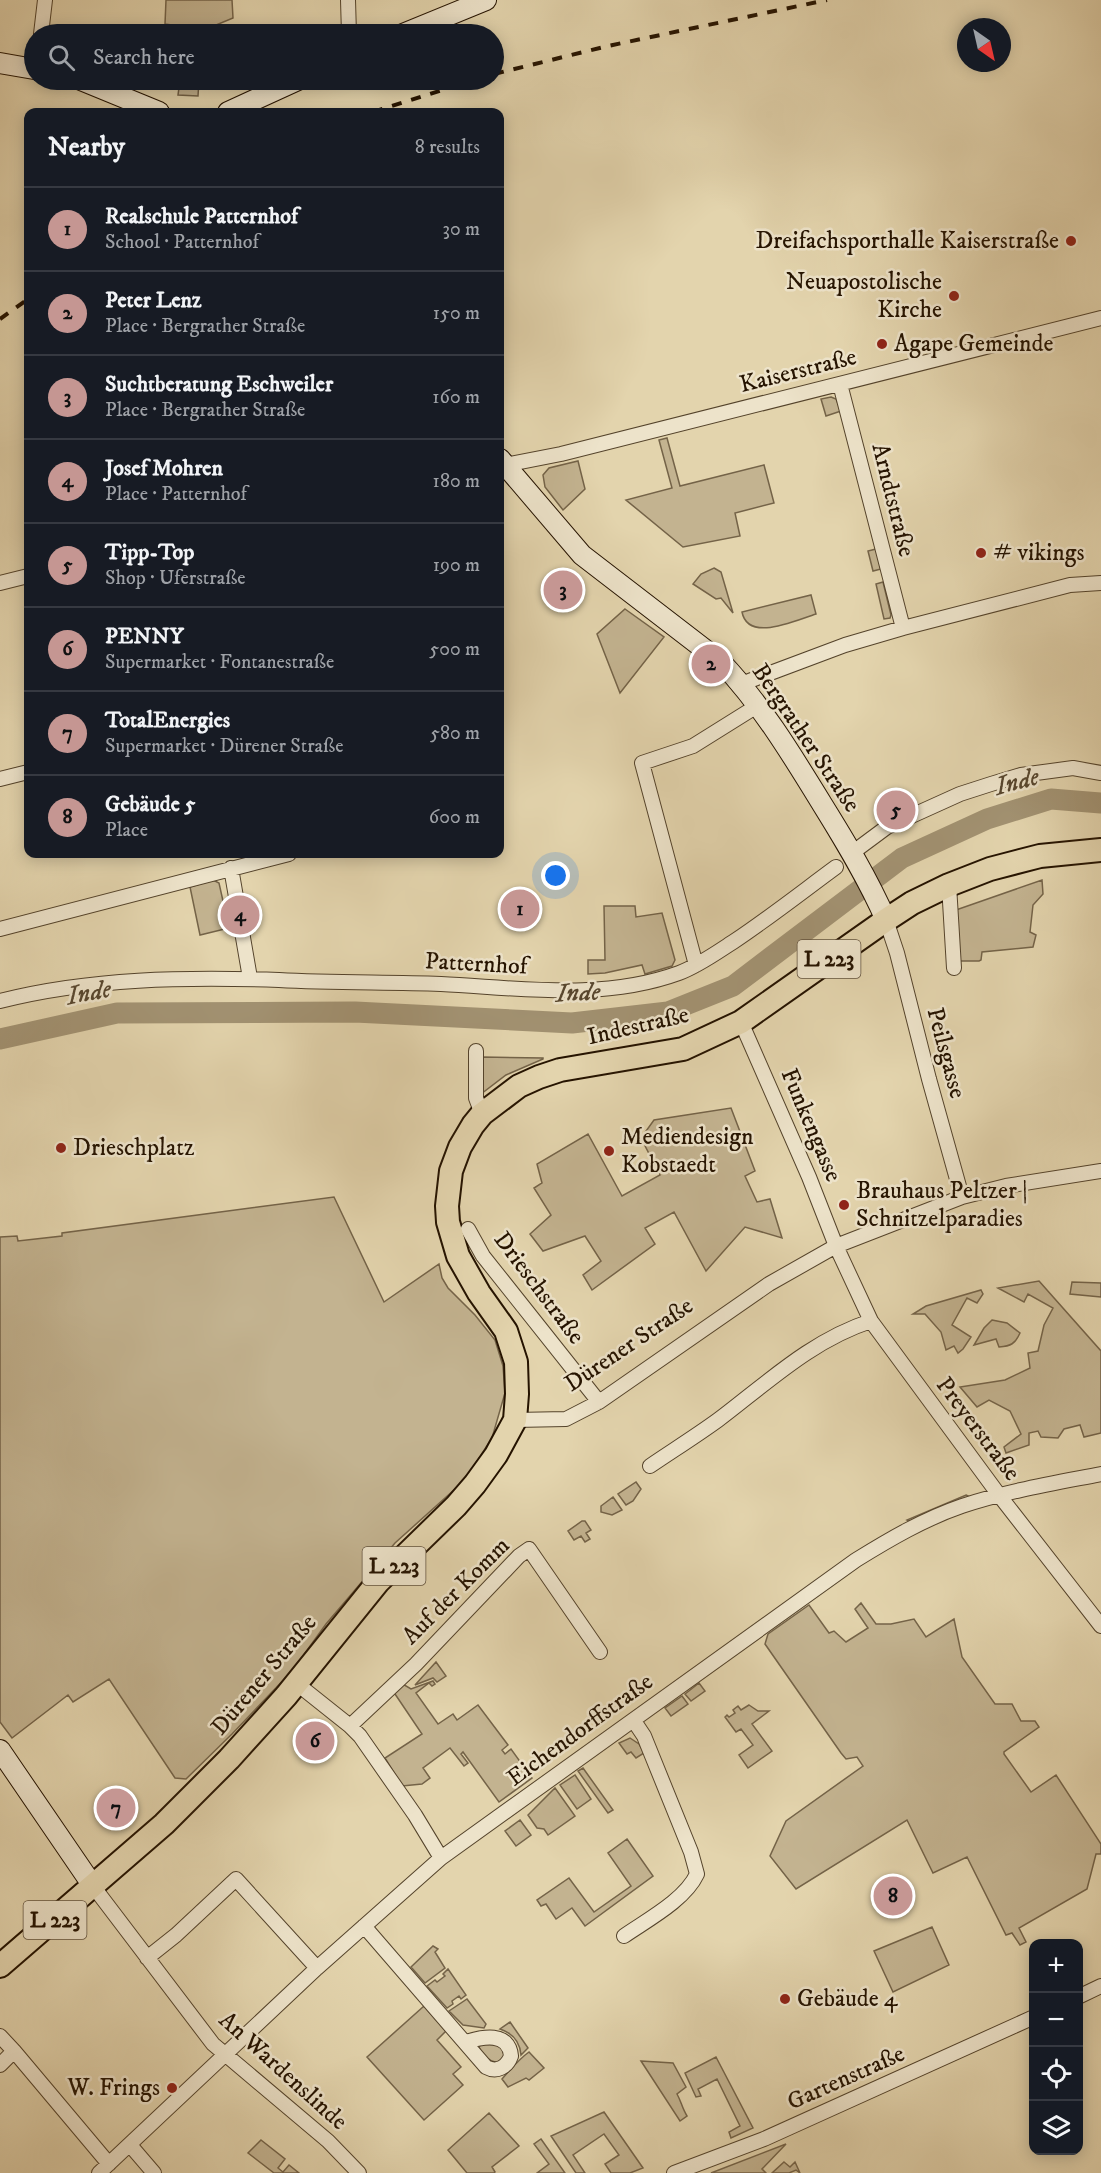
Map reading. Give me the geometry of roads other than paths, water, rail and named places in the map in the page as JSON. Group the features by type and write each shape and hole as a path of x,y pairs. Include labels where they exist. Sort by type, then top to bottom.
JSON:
{"main road":[{"path":"427,24 486,0"},
{"path":"0,63 24,67"},
{"path":"105,90 149,108"},
{"path":"237,108 276,90"},
{"name":"Bergrather Straße","path":"504,466 582,555 721,662 741,684 800,768 855,860 882,912"},
{"name":"Indestraße","path":"515,1420 516,1362 507,1334 458,1256 447,1214 451,1171 465,1137 482,1114 519,1086 539,1077 560,1070 683,1048 741,1022 882,912 912,903 990,869 1040,856 1101,850"},
{"name":"Dürener Straße","path":"0,1966 174,1814 229,1759 296,1683 378,1582 476,1484 496,1455 515,1420"},
{"path":"0,1750 93,1886"}],"street":[{"path":"42,24 45,0"},
{"path":"348,0 349,24"},
{"name":"Kaiserstraße","path":"504,462 561,453 1101,318"},
{"name":"Arndtstraße","path":"840,384 903,628"},
{"path":"0,583 24,577"},
{"path":"741,684 845,645 903,628 1070,585 1101,583"},
{"path":"696,965 642,763 693,746 757,706"},
{"path":"855,860 887,827 960,794 1021,775 1073,768 1101,773"},
{"path":"0,779 24,773"},
{"path":"0,929 235,863 265,858"},
{"path":"235,863 250,978"},
{"name":"Patternhof","path":"0,1001 39,991 92,984 209,978 597,991 634,986 680,973 696,965 755,927 836,867"},
{"path":"949,885 954,968"},
{"name":"Peilsgasse","path":"882,912 897,953 962,1197"},
{"name":"Funkengasse","path":"741,1022 809,1177 836,1246"},
{"path":"476,1051 476,1098 482,1114"},
{"name":"Dürener Straße","path":"515,1420 566,1419 599,1402 770,1284 836,1246 962,1197 1006,1186 1101,1171"},
{"name":"Drieschstraße","path":"468,1229 483,1256 599,1402"},
{"name":"Preyerstraße","path":"836,1246 871,1321 999,1495 1101,1626"},
{"path":"650,1467 815,1347 853,1327 871,1321"},
{"name":"Eichendorffstraße","path":"104,2168 317,1968 441,1858 856,1560 900,1532 960,1506 999,1495 1101,1474"},
{"name":"Auf der Komm","path":"350,1726 378,1701 503,1572 530,1549 600,1652"},
{"path":"296,1683 350,1726 369,1748 441,1858"},
{"path":"624,1936 680,1896 698,1874 644,1736 634,1721"},
{"path":"147,1958 176,1935 236,1879 317,1968"},
{"name":"An Wardenslinde","path":"93,1886 213,2044 328,2141 359,2173"},
{"path":"364,1926 466,2042"},
{"path":"1083,1995 1101,1986"},
{"name":"Gartenstraße","path":"674,2173 770,2137 1029,2019"},
{"path":"0,2036 104,2168"},
{"path":"0,2065 14,2051"},
{"path":"130,2145 154,2173"}],"waterway":[{"name":"Inde","path":"0,1039 117,1013 355,1012 572,1023 668,1012 733,986 902,858 987,819 1051,799 1101,803"}],"railway":[{"path":"504,72 608,46 827,0"},
{"path":"386,108 442,90"},
{"path":"0,319 24,302"}],"place":[{"name":"Dreifachsporthalle Kaiserstraße","path":"1071,241"},
{"name":"Neuapostolische Kirche","path":"954,296"},
{"name":"Agape Gemeinde","path":"882,344"},
{"name":"# vikings","path":"981,553"},
{"name":"Suchtberatung Eschweiler","path":"563,590"},
{"name":"Peter Lenz","path":"711,664"},
{"name":"Tipp-Top","path":"896,810"},
{"name":"Realschule Patternhof","path":"520,909"},
{"name":"Josef Mohren","path":"240,915"},
{"name":"Drieschplatz","path":"61,1148"},
{"name":"Mediendesign Kobstaedt","path":"609,1151"},
{"name":"Brauhaus Peltzer | Schnitzelparadies","path":"844,1205"},
{"name":"PENNY","path":"315,1741"},
{"name":"TotalEnergies","path":"116,1808"},
{"name":"Gebäude 5","path":"893,1896"},
{"name":"Gebäude 4","path":"785,1999"},
{"name":"W. Frings","path":"172,2088"}]}
